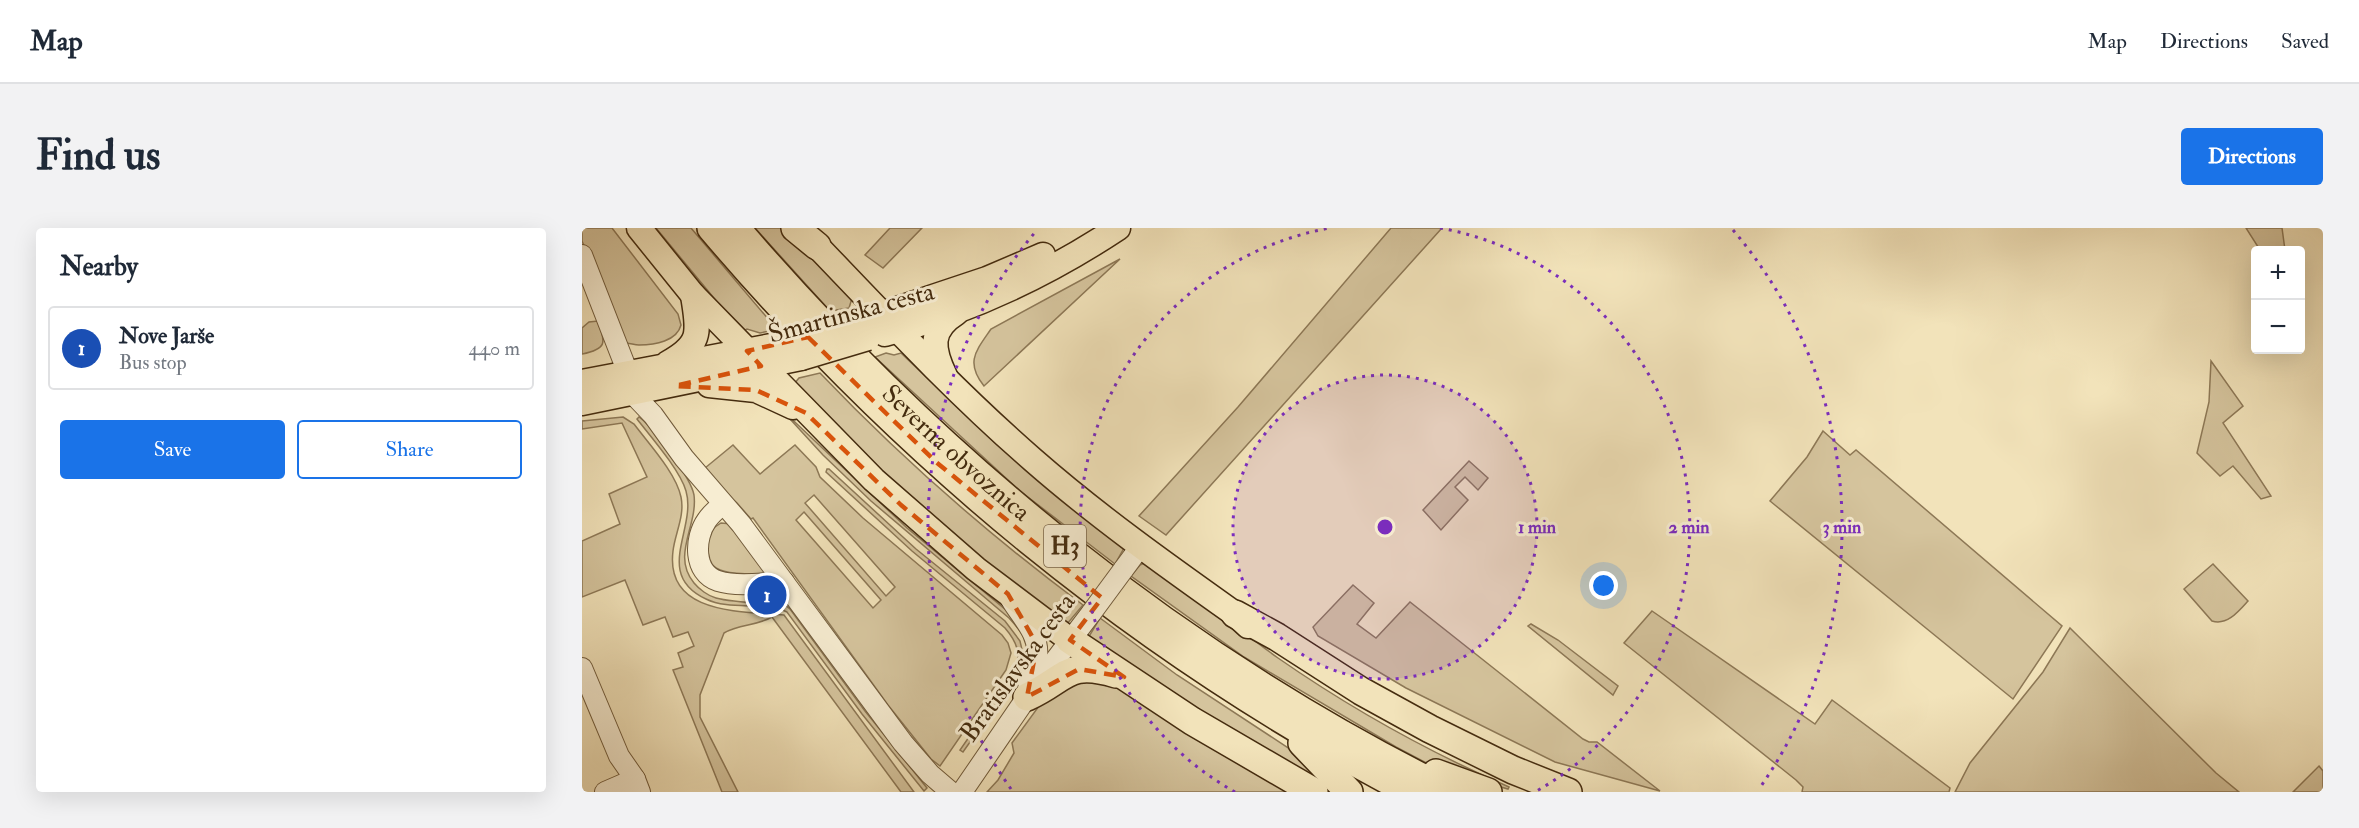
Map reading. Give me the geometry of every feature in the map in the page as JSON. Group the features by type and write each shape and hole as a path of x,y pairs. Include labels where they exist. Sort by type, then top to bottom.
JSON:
{"highway":[{"name":"Severna obvoznica","path":"711,228 780,307 843,373 960,484 1046,555 1117,610 1182,656 1268,711 1410,792"},
{"name":"Severna obvoznica","path":"736,228 805,307 865,369 931,432 998,491 1077,555 1186,635 1281,697 1355,741 1451,792"},
{"path":"795,228 810,237"},
{"path":"1235,614 1361,691 1430,729 1513,770 1568,792"},
{"path":"1070,640 1192,721 1314,792"},
{"path":"1027,697 1047,688 1060,676 1078,669 1099,669 1124,677"},
{"path":"1268,711 1315,754 1349,792"},
{"path":"1355,741 1456,782 1488,792"}],"main road":[{"path":"639,228 693,294 806,413 901,505 1008,594 1070,640"},
{"name":"Šmartinska cesta","path":"582,403 630,383 654,368 754,358 794,350 890,322 1106,228"},
{"name":"Šmartinska cesta","path":"890,322 956,312 1034,277 1118,228"},
{"path":"810,237 947,380 1034,461 1140,547 1235,614 1269,644 1356,701 1448,752 1534,792"},
{"path":"654,368 678,357 692,344 697,327 693,294"},
{"path":"947,380 935,349 936,335 942,324 956,312"},
{"name":"Šmartinska cesta","path":"582,382 675,386 754,358"},
{"path":"675,386 724,386 756,390 806,413"}],"street":[{"path":"582,255 630,383 684,458 784,582 903,743 930,774 951,792"},
{"path":"723,504 705,522 700,535 698,555 705,572 718,581 730,583 784,582"},
{"name":"Bratislavska cesta","path":"962,792 1027,697 1140,547"},
{"path":"1008,594 1035,637 1037,645 1037,656 1029,679 1027,697"},
{"path":"582,668 619,756 638,785 605,792"}],"highlighted area":[{"path":"808,337 936,462 1102,598 1070,640 1124,677 1079,669 1027,697 1037,645 1008,594 901,505 806,413 756,390 675,386 761,366 747,351"}],"shaded area":[{"path":"582,228 612,228 678,314 681,325 675,335 652,344 624,343 582,241"},
{"path":"656,228 691,228 775,327 774,330 760,333 747,329 742,332"},
{"path":"755,228 782,228 853,295 849,308 830,311"},
{"path":"890,228 922,228 883,268 865,255"},
{"path":"1391,228 1442,228 1166,535 1139,516 1238,407"},
{"path":"2246,228 2282,228 2284,246 2257,246"},
{"path":"1120,259 984,386 978,378 974,363 977,350 991,329"},
{"path":"598,321 602,344 596,350 582,354 582,328 589,322"},
{"path":"886,353 894,355 901,353 993,441 1124,548 1115,564 1020,491 875,357"},
{"path":"2211,361 2243,406 2223,423 2271,496 2261,499 2233,466 2220,476 2197,453 2209,402"},
{"path":"820,373 947,495 1083,605 1067,624 939,528 794,384 799,378"},
{"path":"779,407 907,528 1012,615 1030,640 1032,651 1030,666 1028,666 1029,658 1025,639 1009,618 871,501 823,455"},
{"path":"623,417 634,424 668,469 678,488 682,511 673,551 674,572 681,587 693,598 709,606 784,615 914,792 901,792 772,617 724,633 700,695 700,717 738,792 722,792 673,670 683,667 678,653 694,646 688,632 673,637 665,617 643,625 625,580 582,597 582,541 620,524 609,494 647,477 622,423 582,429 582,421"},
{"path":"639,417 654,431 671,454 686,477 694,495 685,562 694,583 710,596 723,600 785,605 790,609 865,711 927,788 924,791 862,714 787,612 768,607 715,603 690,589 682,577 679,564 688,506 686,491 672,464 637,419"},
{"path":"1823,431 1850,455 1856,450 2062,626 2013,699 1770,501 1807,457"},
{"path":"733,445 760,474 795,445 816,467 820,477 863,518 1002,635 1011,653 1006,670 940,766 931,759 888,705 753,518 751,519 720,488 705,468","holes":["814,495 895,587 886,596 805,503","804,512 881,600 873,608 796,520"]},
{"path":"1469,461 1488,478 1478,490 1465,477 1455,487 1468,500 1441,530 1423,510"},
{"path":"827,469 916,549 1005,621 1020,641 1023,654 1018,674 963,752 960,750 1014,672 1018,654 1013,638 1005,628 912,551 826,472"},
{"path":"721,523 732,524 768,574 731,573 721,570 708,560 706,551 709,531"},
{"path":"1144,563 1179,583 1278,658 1333,694 1420,744 1509,787 1508,789 1436,768 1396,747 1244,657 1131,576"},
{"path":"2213,564 2248,601 2228,620 2217,622 2212,621 2184,589"},
{"path":"1353,585 1374,603 1357,624 1376,638 1410,602 1583,739 1597,742 1660,791 1555,762 1406,688 1318,636 1313,627"},
{"path":"1652,611 1815,724 1832,700 1950,788 1949,792 1802,792 1803,787 1796,780 1624,643"},
{"path":"1100,618 1177,675 1296,753 1333,792 1206,718 1088,638"},
{"path":"1531,624 1558,640 1618,686 1613,695 1528,626"},
{"path":"2070,628 2216,773 2239,792 1955,792 1970,763 2043,672"},
{"path":"1097,676 1296,792 987,792 998,780 1014,753 1012,743 1047,695"},
{"path":"2319,766 2323,771 2323,792 2293,792"}],"place":[{"name":"Nove Jarše","path":"767,595"}]}
